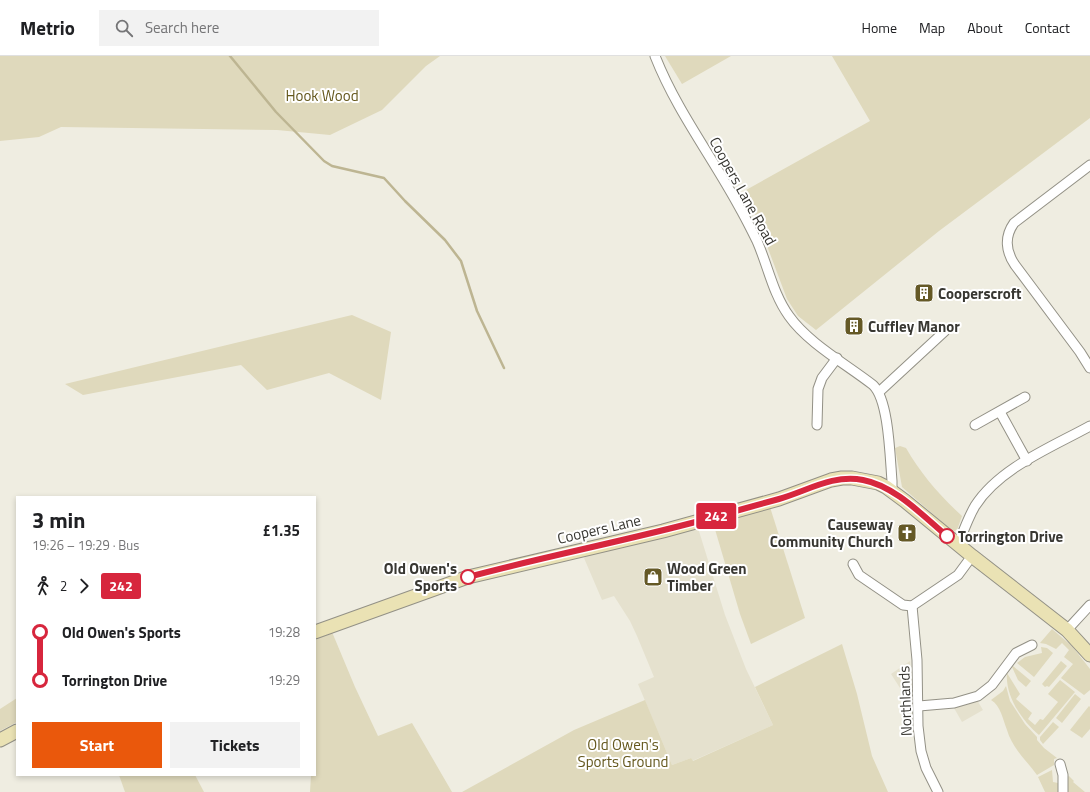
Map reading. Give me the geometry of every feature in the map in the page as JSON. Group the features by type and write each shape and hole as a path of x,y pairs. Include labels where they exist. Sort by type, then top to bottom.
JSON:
{"main road":[{"name":"Coopers Lane","path":"316,632 468,577 663,531 779,499 831,480 842,478 863,480 878,484 892,492 1067,630 1090,655"},
{"path":"0,740 16,732"}],"street":[{"name":"Coopers Lane Road","path":"655,56 662,74 674,97 736,202 757,241 782,305 789,316 804,333 873,385 879,392"},
{"path":"1089,170 1014,223 1008,234 1007,249 1015,265 1089,365"},
{"path":"892,492 884,408 879,392 946,331"},
{"path":"817,425 818,389 822,378 837,358"},
{"path":"975,425 1025,397"},
{"path":"1000,412 1027,461"},
{"path":"958,545 969,517 984,494 1005,474 1090,426"},
{"path":"853,564 859,575 902,605 912,606 958,574 972,556"},
{"path":"1067,630 1090,605"},
{"name":"Northlands","path":"912,606 917,660 918,726 921,751 926,768 938,792"},
{"path":"918,706 954,703 983,693 992,685 1016,653 1032,645"},
{"path":"1060,764 1063,775 1063,792"}],"shaded area":[{"path":"698,528 725,615 746,669 773,725 692,761 691,758 672,765 638,684 654,677 637,636 630,621 614,596 602,600 584,558 589,553"},
{"path":"910,661 911,681 900,688 891,674"},
{"path":"977,700 983,710 962,722 954,708"}],"green space":[{"name":"Hook Wood","path":"0,56 440,56 426,66 382,110 330,135 277,130 61,127 39,137 0,141"},
{"path":"665,56 731,56 682,84"},
{"path":"832,56 1090,56 1090,118 939,231 816,330 798,316 787,299 746,190 870,121"},
{"path":"352,315 391,332 381,400 329,373 267,390 241,365 83,395 65,384"},
{"path":"900,446 906,448 931,484 962,516 957,530 951,530 902,487 895,448"},
{"path":"770,507 805,618 751,644 740,614 714,526"},
{"path":"1052,629 1072,646 1090,669 1090,690 1084,695 1061,678 1073,664 1064,657 1069,650 1062,643 1056,649 1040,643"},
{"path":"332,632 355,687 378,736 412,723 452,792 310,792 311,776 316,776 316,638"},
{"name":"Old Owen's Sports Ground","path":"842,644 857,694 872,756 888,792 462,792 574,730 645,700 672,765 691,758 693,761 773,725 755,687"},
{"path":"1041,647 1047,648 1053,653 1034,677 1017,663 1025,657 1042,653"},
{"path":"1061,661 1067,666 1049,687 1045,687 1042,684"},
{"path":"1013,666 1031,681 1026,687 1018,680 1012,667"},
{"path":"1007,673 1020,694 1016,699 1032,713 1028,719 1035,725 1040,719 1043,720 1058,702 1048,694 1060,680 1075,692 1039,735 1027,723 1016,707 1009,690"},
{"path":"1006,686 1010,701 1025,724 1037,737 1037,740 1044,748 1057,758 1054,759 1054,765 1037,775 1012,743 999,709 991,700 1003,691"},
{"path":"1075,694 1081,699 1062,723 1056,718"},
{"path":"16,699 16,723 0,731 0,709"},
{"path":"1089,706 1090,729 1082,738 1070,730"},
{"path":"1053,722 1059,727 1043,744 1040,737"},
{"path":"1052,770 1053,782 1058,783 1059,792 1045,792 1038,777"},
{"path":"119,776 196,776 204,792 125,792"},
{"path":"1069,776 1074,781 1073,782 1085,792 1068,792 1067,777"}],"waterway":[{"path":"230,56 276,112 324,161 332,166 384,178 445,240 461,261 477,311 504,368"}],"bus line":[{"name":"242","path":"468,577 495,569 663,531 779,499 831,480 842,478 863,480 886,487 947,536"}],"place":[{"name":"Cooperscroft","path":"924,293"},
{"name":"Cuffley Manor","path":"854,326"},
{"name":"Causeway Community Church","path":"907,533"},
{"name":"Torrington Drive","path":"947,536"},
{"name":"Old Owen's Sports","path":"468,577"},
{"name":"Wood Green Timber","path":"653,577"}]}
